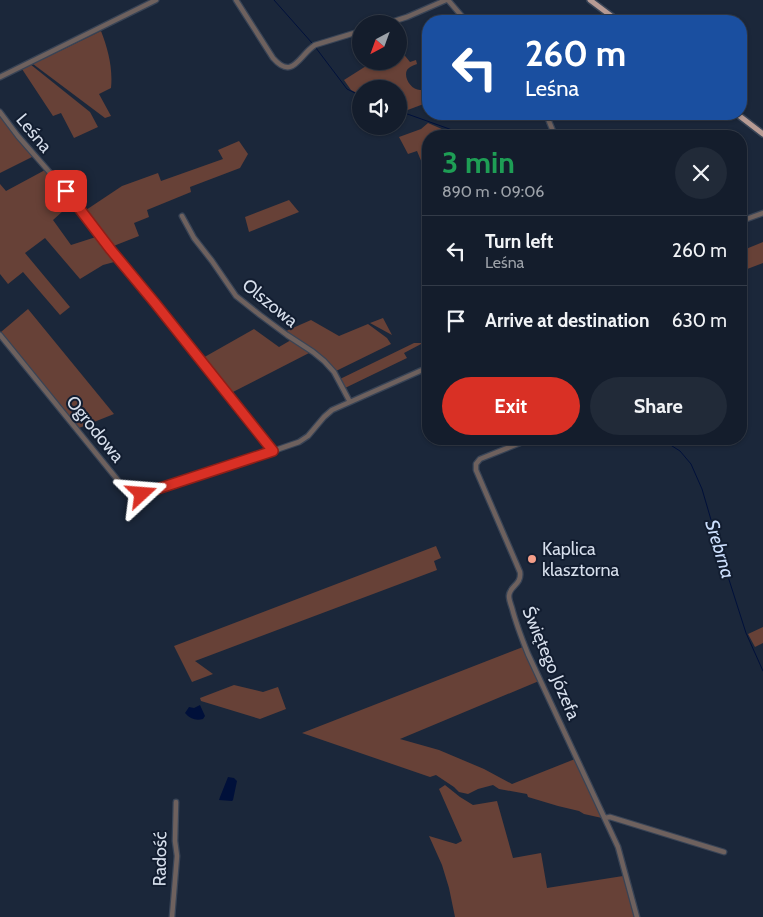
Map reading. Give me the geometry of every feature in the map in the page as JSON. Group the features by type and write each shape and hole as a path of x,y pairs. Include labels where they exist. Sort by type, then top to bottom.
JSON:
{"main road":[{"path":"590,0 610,15"},
{"path":"745,120 763,134"}],"street":[{"path":"0,77 156,0"},
{"path":"236,0 273,58 285,67 295,65 309,49 315,46 352,34"},
{"path":"408,17 447,0 461,15"},
{"name":"Leśna","path":"0,112 18,136 66,191 111,250 273,451"},
{"path":"747,219 763,213"},
{"name":"Olszowa","path":"182,216 196,241 236,296 324,361 334,372 350,402"},
{"name":"Ogrodowa","path":"0,335 125,489 132,494 142,494 302,440 334,408 422,371"},
{"name":"Świętego Józefa","path":"515,445 482,458 476,464 476,470 520,572 519,581 509,596 519,631 618,846 637,917"},
{"name":"Radość","path":"172,917 176,856 176,802"},
{"path":"605,818 610,817 724,852"}],"shaded area":[{"path":"101,31 111,66 111,88 99,94 111,116 105,118 33,64"},
{"path":"408,60 410,62 416,60 417,64 408,69"},
{"path":"30,64 90,112 98,127 74,138 61,113 53,116 22,69"},
{"path":"360,70 407,70 407,80 352,80 352,90 344,80"},
{"path":"407,80 414,88 422,90 422,105 407,110"},
{"path":"0,115 34,156 0,173"},
{"path":"428,123 444,130 422,130 422,163 417,151 408,154 399,137 421,129"},
{"path":"239,141 248,154 240,168 190,187 191,192 147,210 149,217 134,223 139,236 111,247 83,212 122,186 158,173 161,181 223,159 218,150"},
{"path":"45,170 67,196 63,211 53,220 71,245 99,236 118,261 103,265 80,279 45,238 25,253 70,307 60,315 23,272 8,284 0,274 0,184 6,191"},
{"path":"289,200 299,212 249,232 245,217"},
{"path":"763,242 763,263 747,269 747,249"},
{"path":"28,309 114,414 79,428 1,332"},
{"path":"383,318 392,335 370,323"},
{"path":"311,320 339,336 368,324 387,338 391,344 336,371 311,348 286,331"},
{"path":"254,329 279,347 291,340 311,352 229,394 201,359"},
{"path":"414,343 422,343 404,353 407,358 345,388 340,379"},
{"path":"436,546 441,558 434,561 437,570 195,661 213,674 192,682 174,646"},
{"path":"763,627 763,643 755,647 748,634"},
{"path":"523,647 539,681 400,739 439,750 484,769 512,784 575,759 602,818 528,797 527,794 499,789 493,785 468,794 459,792 436,775 430,777 302,733"},
{"path":"234,685 263,692 278,687 286,709 260,719 201,701 200,698"},
{"path":"445,785 473,805 497,801 513,858 541,853 547,888 623,876 634,917 455,917 442,865 429,836 456,844 462,841 439,789"}],"water":[{"path":"200,705 205,716 203,719 193,719 185,713 189,707 194,708"},
{"path":"228,777 234,778 237,781 233,800 219,800 220,797"}],"waterway":[{"path":"274,0 312,43"},
{"path":"316,48 347,89 352,92"},
{"path":"407,114 422,119"},
{"path":"424,120 452,130"},
{"name":"Srebrna","path":"670,445 680,451 691,464 702,489 746,633 763,671"}],"place":[{"name":"Kaplica klasztorna","path":"532,559"}],"route":[{"path":"66,191 111,250 273,451 142,494"}]}
